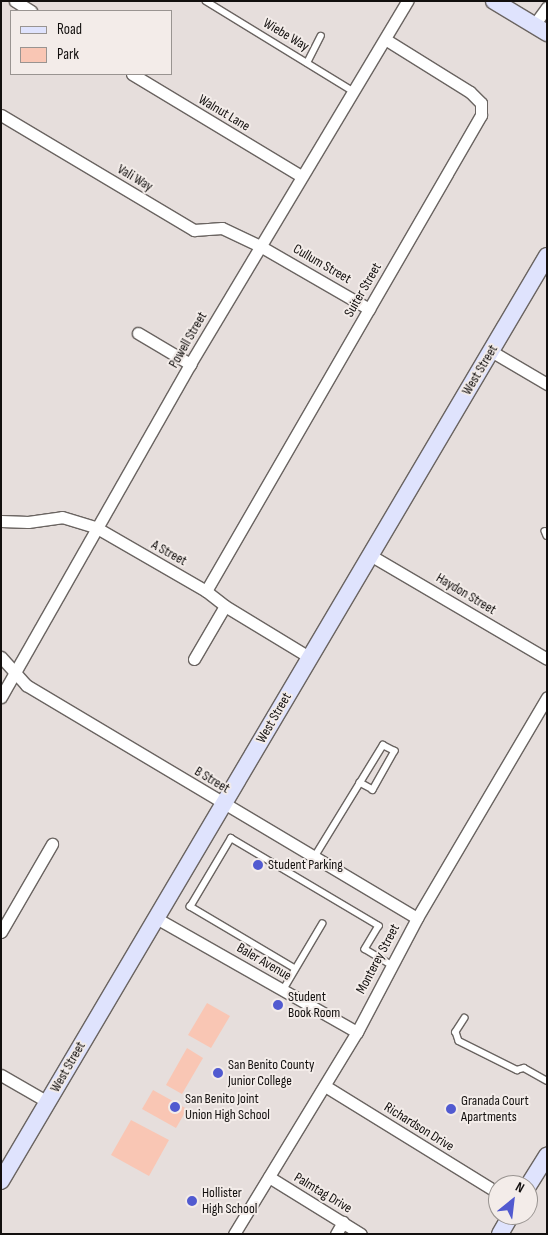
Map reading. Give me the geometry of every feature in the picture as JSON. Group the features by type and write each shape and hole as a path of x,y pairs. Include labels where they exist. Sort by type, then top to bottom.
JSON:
{"street":[{"path":"15,1 29,10"},
{"name":"Powell Street","path":"1,697 190,364 407,1"},
{"path":"494,1 540,29 547,7"},
{"name":"Suiter Street","path":"206,591 476,127 482,110 479,100 470,92 385,39"},
{"name":"Walnut Lane","path":"134,75 301,176"},
{"name":"Vali Way","path":"1,115 194,230 222,228 260,246"},
{"name":"Cullum Street","path":"260,246 369,309"},
{"name":"West Street","path":"1,1181 547,256"},
{"path":"138,333 190,364"},
{"path":"492,352 547,384"},
{"name":"A Street","path":"1,520 28,522 62,517 97,528 206,591 226,606 309,657"},
{"name":"Haydon Street","path":"370,554 547,659"},
{"path":"194,659 226,606"},
{"name":"B Street","path":"1,658 26,685 416,918"},
{"name":"Monterey Street","path":"234,1234 357,1032 416,918 547,696"},
{"path":"1,932 52,844"},
{"name":"Baler Avenue","path":"156,918 357,1032"},
{"path":"1,1075 48,1102"},
{"name":"Richardson Drive","path":"325,1086 488,1187"},
{"path":"535,1175 547,1155"},
{"name":"Palmtag Drive","path":"269,1177 361,1234"},
{"path":"336,1234 343,1222"}],"lane":[{"name":"Wiebe Way","path":"206,1 353,91"},
{"path":"307,62 320,36"},
{"path":"315,856 383,745 395,751 373,790 360,783"},
{"path":"295,969 190,907 231,838 379,926 365,950 392,965"},
{"path":"283,990 322,924"},
{"path":"465,1018 456,1032 460,1041 517,1070 524,1068 547,1081"}],"green space":[{"path":"207,1003 230,1016 211,1048 188,1035"},
{"path":"187,1048 203,1058 182,1094 166,1085"},
{"path":"153,1090 187,1109 176,1128 142,1109"},
{"path":"131,1120 169,1140 149,1176 111,1155"}],"place":[{"name":"Student Parking","path":"258,865"},
{"name":"Student Book Room","path":"278,1005"},
{"name":"San Benito County Junior College","path":"218,1073"},
{"name":"San Benito Joint Union High School","path":"175,1107"},
{"name":"Granada Court Apartments","path":"451,1109"},
{"name":"Hollister High School","path":"192,1201"}]}
